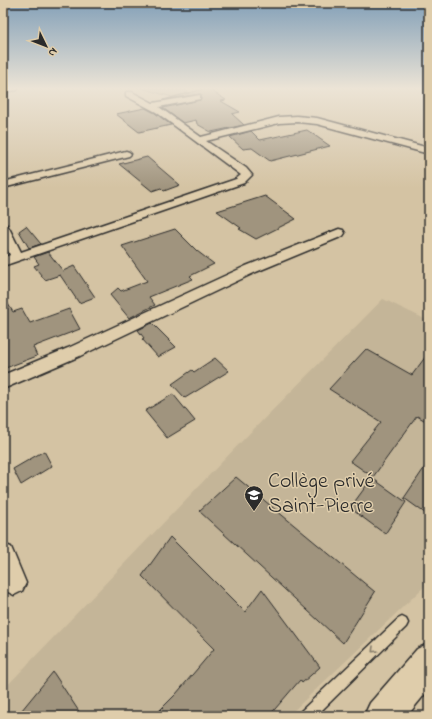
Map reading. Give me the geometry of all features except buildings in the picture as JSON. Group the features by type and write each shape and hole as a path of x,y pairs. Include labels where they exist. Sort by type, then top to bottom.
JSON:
{"street":[{"path":"3,262 240,181 247,175 177,122"},
{"path":"199,140 272,122"},
{"path":"319,122 356,130 429,151"},
{"path":"3,185 126,154"},
{"path":"3,228 17,257"},
{"path":"3,382 74,352 251,269 339,233"},
{"path":"3,555 14,583"},
{"path":"383,716 429,661"}],"lane":[{"path":"306,716 402,623"}],"shaded area":[{"name":"Collège privé Saint-Pierre","path":"383,299 429,321 429,579 427,584 288,716 3,716 3,690 243,440"}],"place":[{"name":"Collège privé Saint-Pierre","path":"254,512"}]}
